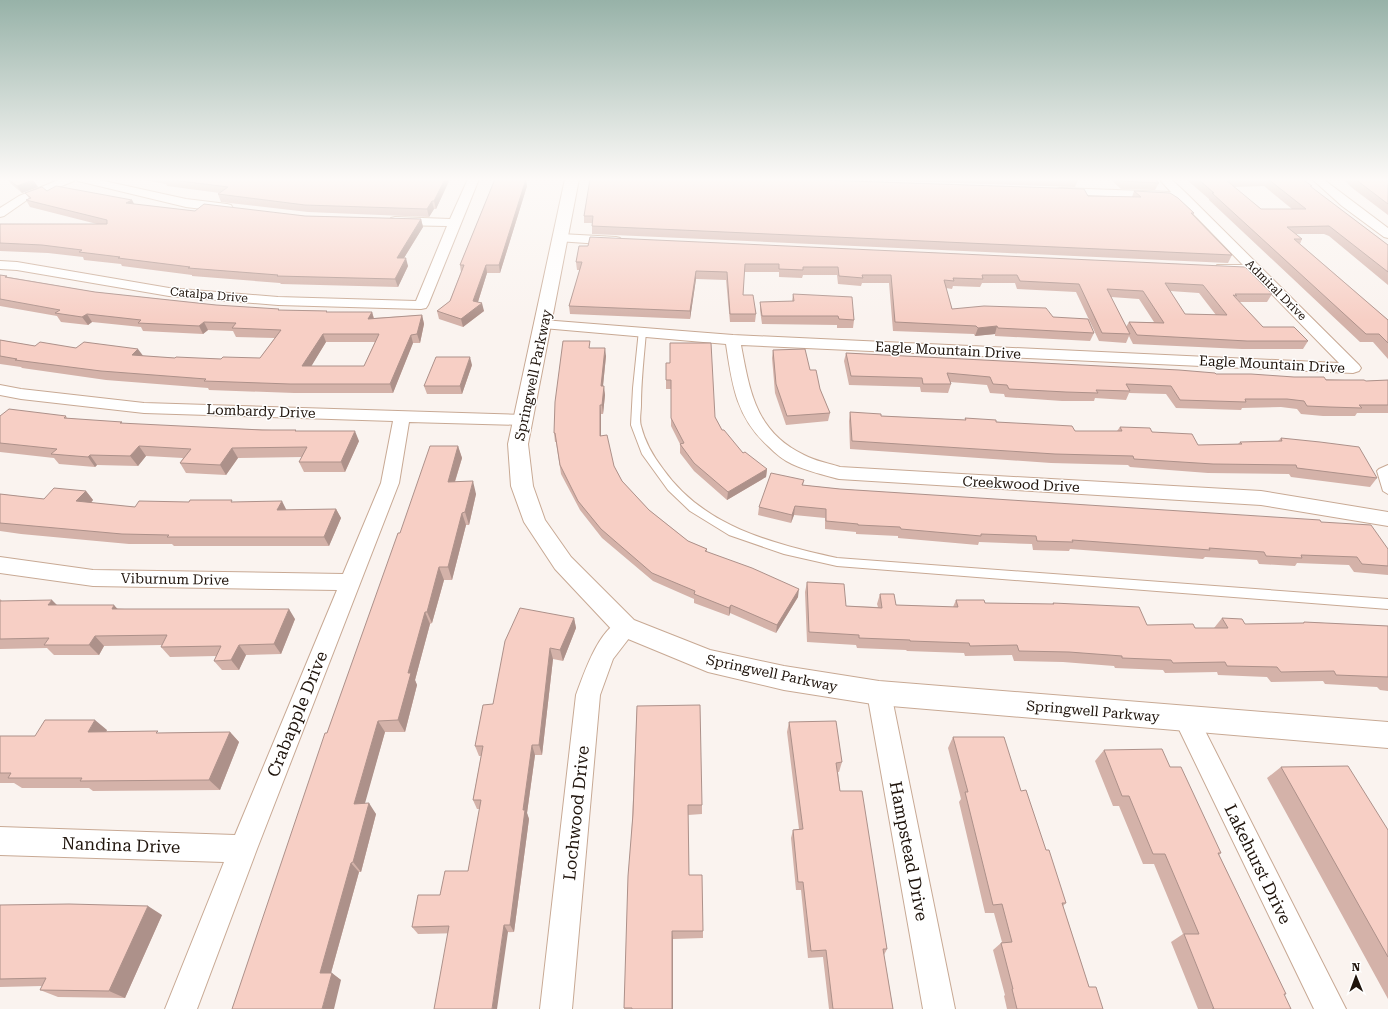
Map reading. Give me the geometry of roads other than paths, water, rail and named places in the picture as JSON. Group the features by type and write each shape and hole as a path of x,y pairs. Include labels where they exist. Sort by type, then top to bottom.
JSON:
{"street":[{"name":"Catalpa Drive","path":"0,265 17,266 169,292 278,301 421,305 453,226"},
{"name":"Springwell Parkway","path":"563,226 518,444 522,486 535,522 563,563 625,627 708,661 784,678 878,693 1388,736"},
{"name":"Admiral Drive","path":"1213,226 1354,368"},
{"path":"1377,226 1388,234"},
{"path":"561,238 632,241"},
{"path":"1209,268 1257,270"},
{"name":"Eagle Mountain Drive","path":"543,324 733,340 1354,368"},
{"name":"Creekwood Drive","path":"733,340 743,396 750,416 766,436 782,449 803,462 839,473 1261,498 1388,519"},
{"name":"Lombardy Drive","path":"0,390 21,394 144,408 523,420"},
{"name":"Crabapple Drive","path":"181,1009 243,850 390,484 402,416"},
{"name":"Viburnum Drive","path":"0,565 93,578 350,582"},
{"name":"Lochwood Drive","path":"556,1009 588,695 604,654 625,627"},
{"name":"Hampstead Drive","path":"878,693 939,1009"},
{"name":"Lakehurst Drive","path":"1186,719 1330,1009"},
{"name":"Nandina Drive","path":"0,841 243,850"}],"lane":[{"path":"642,332 637,388 636,425 647,454 671,488 694,508 733,532 784,550 837,562 1388,604"},
{"path":"1388,468 1382,471 1388,491"}]}
